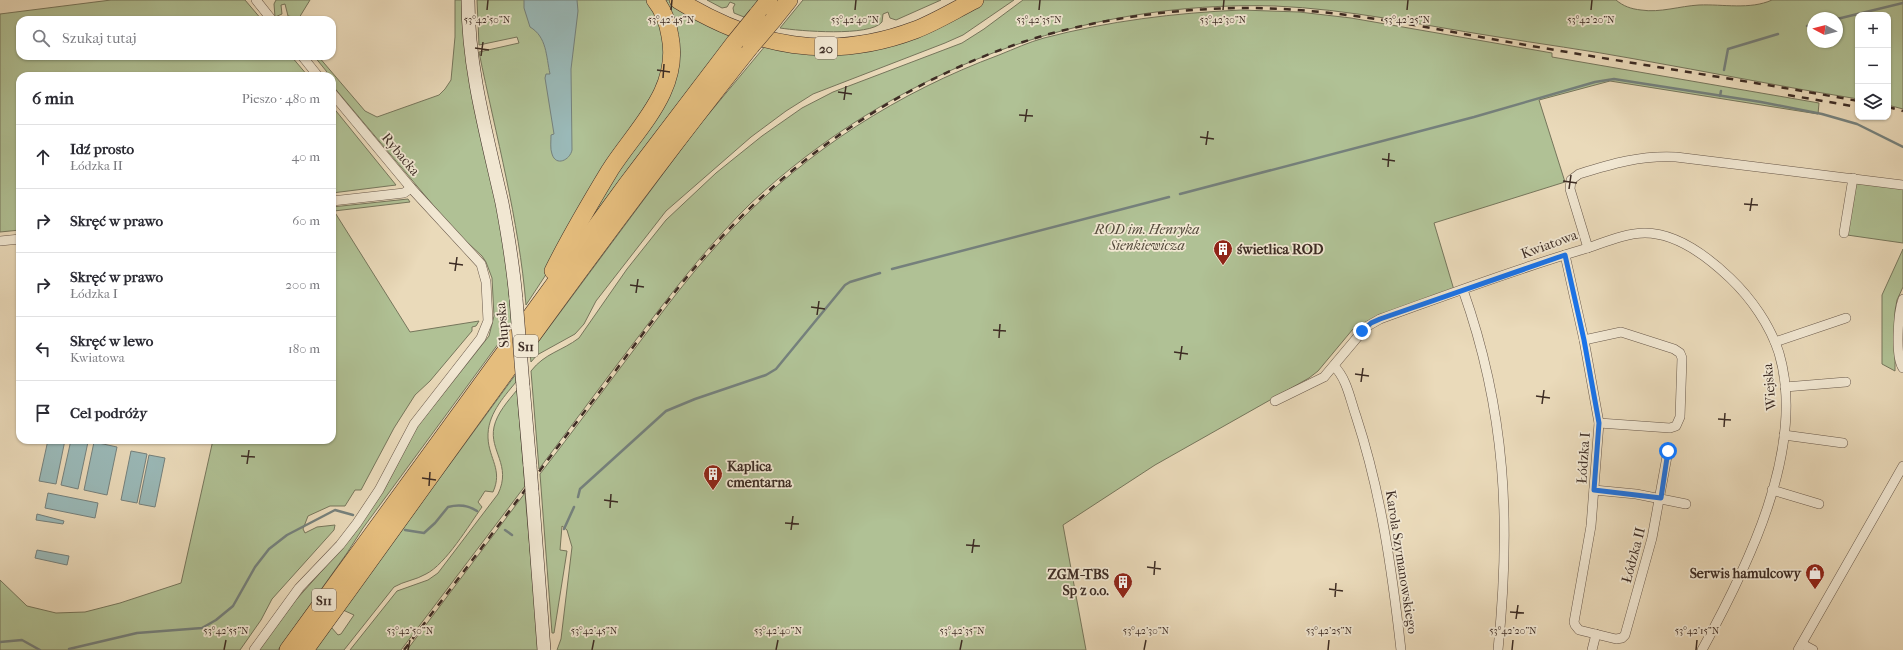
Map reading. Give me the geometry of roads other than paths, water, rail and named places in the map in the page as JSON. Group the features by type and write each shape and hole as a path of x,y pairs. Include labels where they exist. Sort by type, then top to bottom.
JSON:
{"highway":[{"path":"530,317 561,255 610,170 655,107 664,91 670,73 672,44 665,18 655,0"},
{"name":"20","path":"678,0 717,22 755,37 788,45 827,48 866,44 892,38 924,26 975,0"},
{"path":"699,0 727,15 752,24 787,33 830,37 859,34 891,26 951,0"},
{"name":"S11","path":"305,650 578,275 751,46 765,17 769,0"},
{"name":"S11","path":"288,650 530,317 735,42 765,17 789,0"}],"main road":[{"name":"Słupska","path":"468,0 468,24 473,71 506,227 516,299 544,650"}],"street":[{"path":"259,1 269,16"},
{"path":"305,60 315,72"},
{"name":"Rybacka","path":"336,98 411,188 404,193 336,202"},
{"name":"Kwiatowa","path":"1276,401 1322,379 1362,331 1371,323 1588,248 1570,189 1570,183 1575,176 1620,162 1647,157 1676,157 1903,184"},
{"path":"1844,233 1853,178"},
{"path":"254,650 299,588 340,545 357,523 379,490 414,424 481,338 487,327 489,315 486,277 481,264 411,188"},
{"name":"Wiejska","path":"1588,248 1628,236 1645,233 1663,235 1680,242 1707,259 1735,282 1761,316 1775,342 1780,359 1785,387 1784,434 1772,490 1745,562 1702,650"},
{"path":"0,241 16,239"},
{"name":"Łódzka I","path":"1565,255 1584,340 1599,423 1589,544 1574,622 1579,630 1596,634"},
{"path":"1463,290 1488,370 1501,452 1504,497 1505,554 1498,650"},
{"path":"1903,299 1900,312 1899,358 1903,368"},
{"path":"1775,342 1846,318"},
{"path":"1584,340 1621,332 1674,349 1680,353 1683,361 1680,417 1678,424 1670,428 1599,423"},
{"name":"Karola Szymanowskiego","path":"1334,366 1342,375 1346,387 1366,449 1380,505 1390,564 1401,650"},
{"path":"1785,387 1846,382"},
{"path":"1784,434 1843,443"},
{"name":"Łódzka II","path":"1596,634 1616,639 1622,638 1625,635 1649,552 1661,498 1668,451"},
{"path":"1813,650 1800,647 1903,466"},
{"path":"1594,490 1661,498 1686,504"},
{"path":"1772,490 1818,504"},
{"path":"1592,650 1596,634"}],"water":[{"path":"524,0 577,0 578,11 571,69 572,150 569,157 563,161 554,158 551,150 551,135 554,134 545,78 546,74 550,74 545,48 540,36 530,27 524,8"},
{"path":"47,444 64,444 56,484 39,481"},
{"path":"70,444 88,444 78,489 61,485"},
{"path":"94,444 103,444 117,447 107,495 84,490"},
{"path":"131,451 147,454 137,503 121,500"},
{"path":"149,455 165,458 155,507 139,504"},
{"path":"48,493 98,503 95,518 45,508"},
{"path":"37,514 64,521 63,524 36,520"},
{"path":"37,550 69,556 67,565 35,558"}],"waterway":[{"path":"1843,18 1903,3"},
{"path":"1724,70 1728,49 1778,34"},
{"path":"1180,194 1474,117 1595,82 1614,79 1761,102 1822,114 1857,124 1903,147"},
{"path":"1720,96 1721,91"},
{"path":"892,269 1169,197"},
{"path":"578,497 580,489 666,411 695,399 766,375 776,369 845,285 850,282 880,273"},
{"path":"405,530 424,533 435,523 448,507 463,506 470,507 477,511"},
{"path":"564,529 574,507"},
{"path":"69,649 137,633 202,628 216,620 233,606 255,567 269,549 287,535 335,510 353,515"},
{"path":"505,530 512,535"},
{"path":"0,642 22,640 40,650"}],"railway":[{"path":"404,650 680,285 734,224 766,193 801,164 838,136 876,111 916,88 999,50 1042,36 1115,19 1190,10 1240,8 1313,11 1387,21 1855,100"},
{"path":"1788,95 1855,106"},
{"path":"1891,108 1903,111"}],"place":[{"name":"świetlica ROD","path":"1223,266"},
{"name":"Kaplica cmentarna","path":"713,491"},
{"name":"Serwis hamulcowy","path":"1815,590"},
{"name":"ZGM-TBS Sp z o.o.","path":"1123,599"}],"park label":[{"name":"ROD im. Henryka Sienkiewicza","path":"1147,238"}]}
